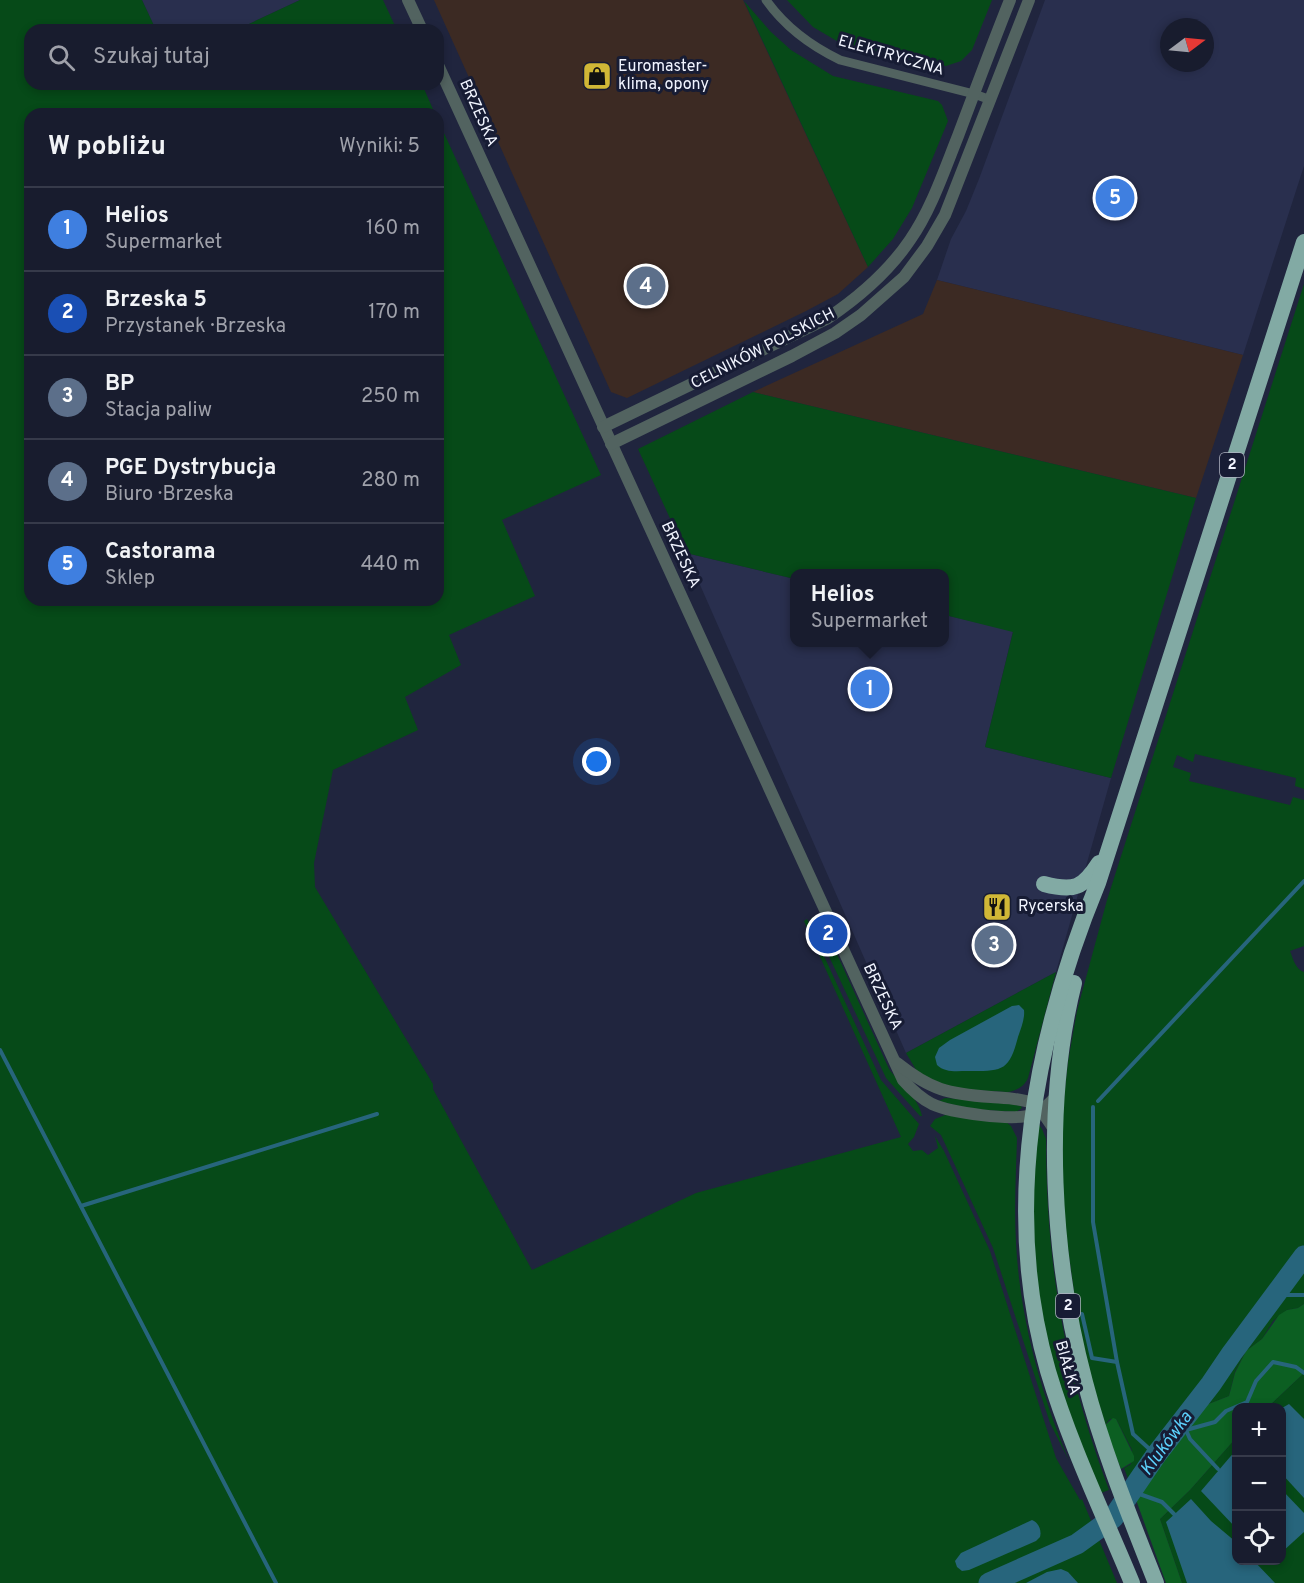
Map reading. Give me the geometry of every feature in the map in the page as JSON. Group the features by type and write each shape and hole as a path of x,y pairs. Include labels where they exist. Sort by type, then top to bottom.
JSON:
{"highway":[{"name":"2","path":"1035,1110 1054,1015 1082,924 1111,844 1304,242"},
{"path":"1044,884 1067,888 1085,883 1111,844"},
{"name":"2","path":"1056,1132 1068,1010 1098,883"},
{"name":"BIAŁKA","path":"1035,1110 1026,1171 1025,1214 1031,1293 1040,1340 1071,1440 1132,1583"},
{"name":"BIAŁKA","path":"1056,1132 1057,1213 1068,1303 1085,1384 1114,1475 1156,1583"}],"street":[{"path":"408,0 419,24"},
{"name":"ELEKTRYCZNA","path":"766,0 794,31 822,51 840,60 991,100"},
{"name":"CELNIKÓW POLSKICH","path":"603,427 828,318 852,302 897,259 925,215 1010,0"},
{"name":"CELNIKÓW POLSKICH","path":"611,444 835,333 861,315 904,277 927,246 945,215 1029,0"},
{"name":"BRZESKA","path":"444,78 903,1080 932,1104 952,1111 1007,1116 1035,1110"},
{"path":"852,302 861,315"},
{"name":"BRZESKA","path":"892,1058 923,1082 940,1090 1018,1100 1035,1110"},
{"path":"1056,1132 1035,1110 1058,1095"}],"shaded area":[{"path":"142,0 300,0 249,24 153,24"},
{"path":"434,0 743,0 868,267 838,294 806,311 627,398 611,392"},
{"path":"1045,0 1304,0 1304,166 1243,355 937,280 951,239 966,211"},
{"path":"937,280 1243,355 1196,498 753,392 923,314"},
{"path":"686,553 790,578 790,647 949,647 949,616 1013,631 985,747 1111,778 1056,972 906,1053"},
{"path":"1019,1005 1024,1010 1024,1017 1015,1049 1002,1067 989,1071 955,1071 937,1065 935,1057 939,1048 1012,1006"},
{"path":"1289,1404 1304,1419 1304,1498 1286,1478 1286,1406"},
{"path":"1232,1455 1232,1524 1201,1491"},
{"path":"1286,1494 1304,1513 1304,1532 1286,1548"},
{"path":"1191,1499 1211,1521 1232,1539 1232,1565 1258,1565 1275,1583 1187,1583 1166,1522"},
{"path":"1032,1520 1038,1524 1040,1532 1040,1537 1036,1541 969,1570 962,1571 957,1567 955,1561 961,1553"},
{"path":"1061,1569 1068,1572 1078,1583 1026,1583 1047,1572"}],"green space":[{"path":"0,0 142,0 153,24 24,24 24,90 425,90 432,108 24,108 24,606 444,606 444,133 601,475 502,520 535,596 449,635 461,665 405,697 418,730 333,770 314,863 315,887 433,1084 433,1089 532,1270 696,1193 901,1137 804,921 807,919 881,1080 919,1124 914,1137 908,1144 913,1151 922,1150 928,1155 938,1148 935,1136 944,1151 990,1251 1056,1458 1080,1500 1082,1499 1117,1583 0,1583"},
{"path":"300,0 383,0 394,24 249,24"},
{"path":"787,0 992,0 972,50 961,61 946,66 842,44 813,27"},
{"path":"744,1 771,32 791,50 833,76 938,101 942,105 948,121 912,208 893,239 868,267"},
{"path":"1304,284 1304,789 1295,786 1296,778 1195,754 1193,762 1177,755 1173,767 1191,773 1189,781 1290,805 1293,797 1304,800 1304,946 1290,951 1297,967 1304,972 1304,1304 1287,1310 1273,1321 1262,1339 1246,1351 1235,1372 1229,1396 1201,1407 1170,1442 1135,1497 1124,1468 1131,1464 1132,1450 1116,1419 1110,1419 1104,1426 1081,1341 1063,1213 1062,1116 1068,1062 1077,1011 1107,900"},
{"path":"753,392 1196,498 1111,778 985,747 1013,632 949,616 949,569 790,569 790,578 686,553 638,449"},
{"path":"816,917 822,921 889,1069 913,1097 922,1116 886,1078 811,918"},
{"path":"1056,972 1028,1078 1020,1088 1008,1092 953,1089 918,1073 906,1053"},
{"path":"945,1098 1006,1102 1022,1108 1016,1112 970,1109 939,1101"},
{"path":"948,1114 1005,1121 1011,1126 1017,1138 1015,1230 1022,1299 1033,1354 1049,1408 1069,1461 1050,1423 993,1248 941,1135 930,1126 935,1119"},
{"path":"1038,1123 1046,1139 1050,1231 1061,1318 1081,1403 1109,1490 1098,1494 1076,1439 1045,1340 1031,1232"},
{"path":"1304,1304 1304,1373 1272,1403 1232,1403 1232,1443 1190,1490 1160,1519 1182,1583 1166,1583 1135,1497 1170,1442 1201,1407 1229,1396 1235,1373 1246,1351 1262,1339 1279,1315 1287,1310"},
{"path":"1304,1373 1304,1583 1182,1583 1160,1519 1190,1490 1232,1443 1232,1565 1286,1565 1286,1403 1272,1403"},
{"path":"1113,1418 1116,1419 1134,1456 1134,1461 1121,1469 1104,1426"}],"waterway":[{"path":"1098,1101 1304,881"},
{"path":"0,1050 276,1583"},
{"path":"1093,1107 1093,1222 1117,1362 1133,1434 1156,1455"},
{"path":"81,1206 377,1114"},
{"name":"Klukówka","path":"989,1583 1077,1544 1113,1518 1156,1455 1304,1256"},
{"path":"1275,1295 1304,1295"},
{"path":"1082,1314 1092,1358 1117,1362"},
{"path":"1178,1426 1186,1430 1215,1422 1226,1411 1247,1402 1256,1381 1273,1362 1296,1367 1304,1373"},
{"path":"1186,1430 1190,1439 1218,1469"},
{"path":"1131,1491 1162,1502 1175,1515"}],"place":[{"name":"Euromaster- klima, opony","path":"597,76"},
{"name":"Castorama","path":"1115,198"},
{"name":"PGE Dystrybucja","path":"646,286"},
{"name":"Helios","path":"870,689"},
{"name":"Rycerska","path":"997,907"},
{"name":"Brzeska 5","path":"828,934"},
{"name":"BP","path":"994,945"}]}
